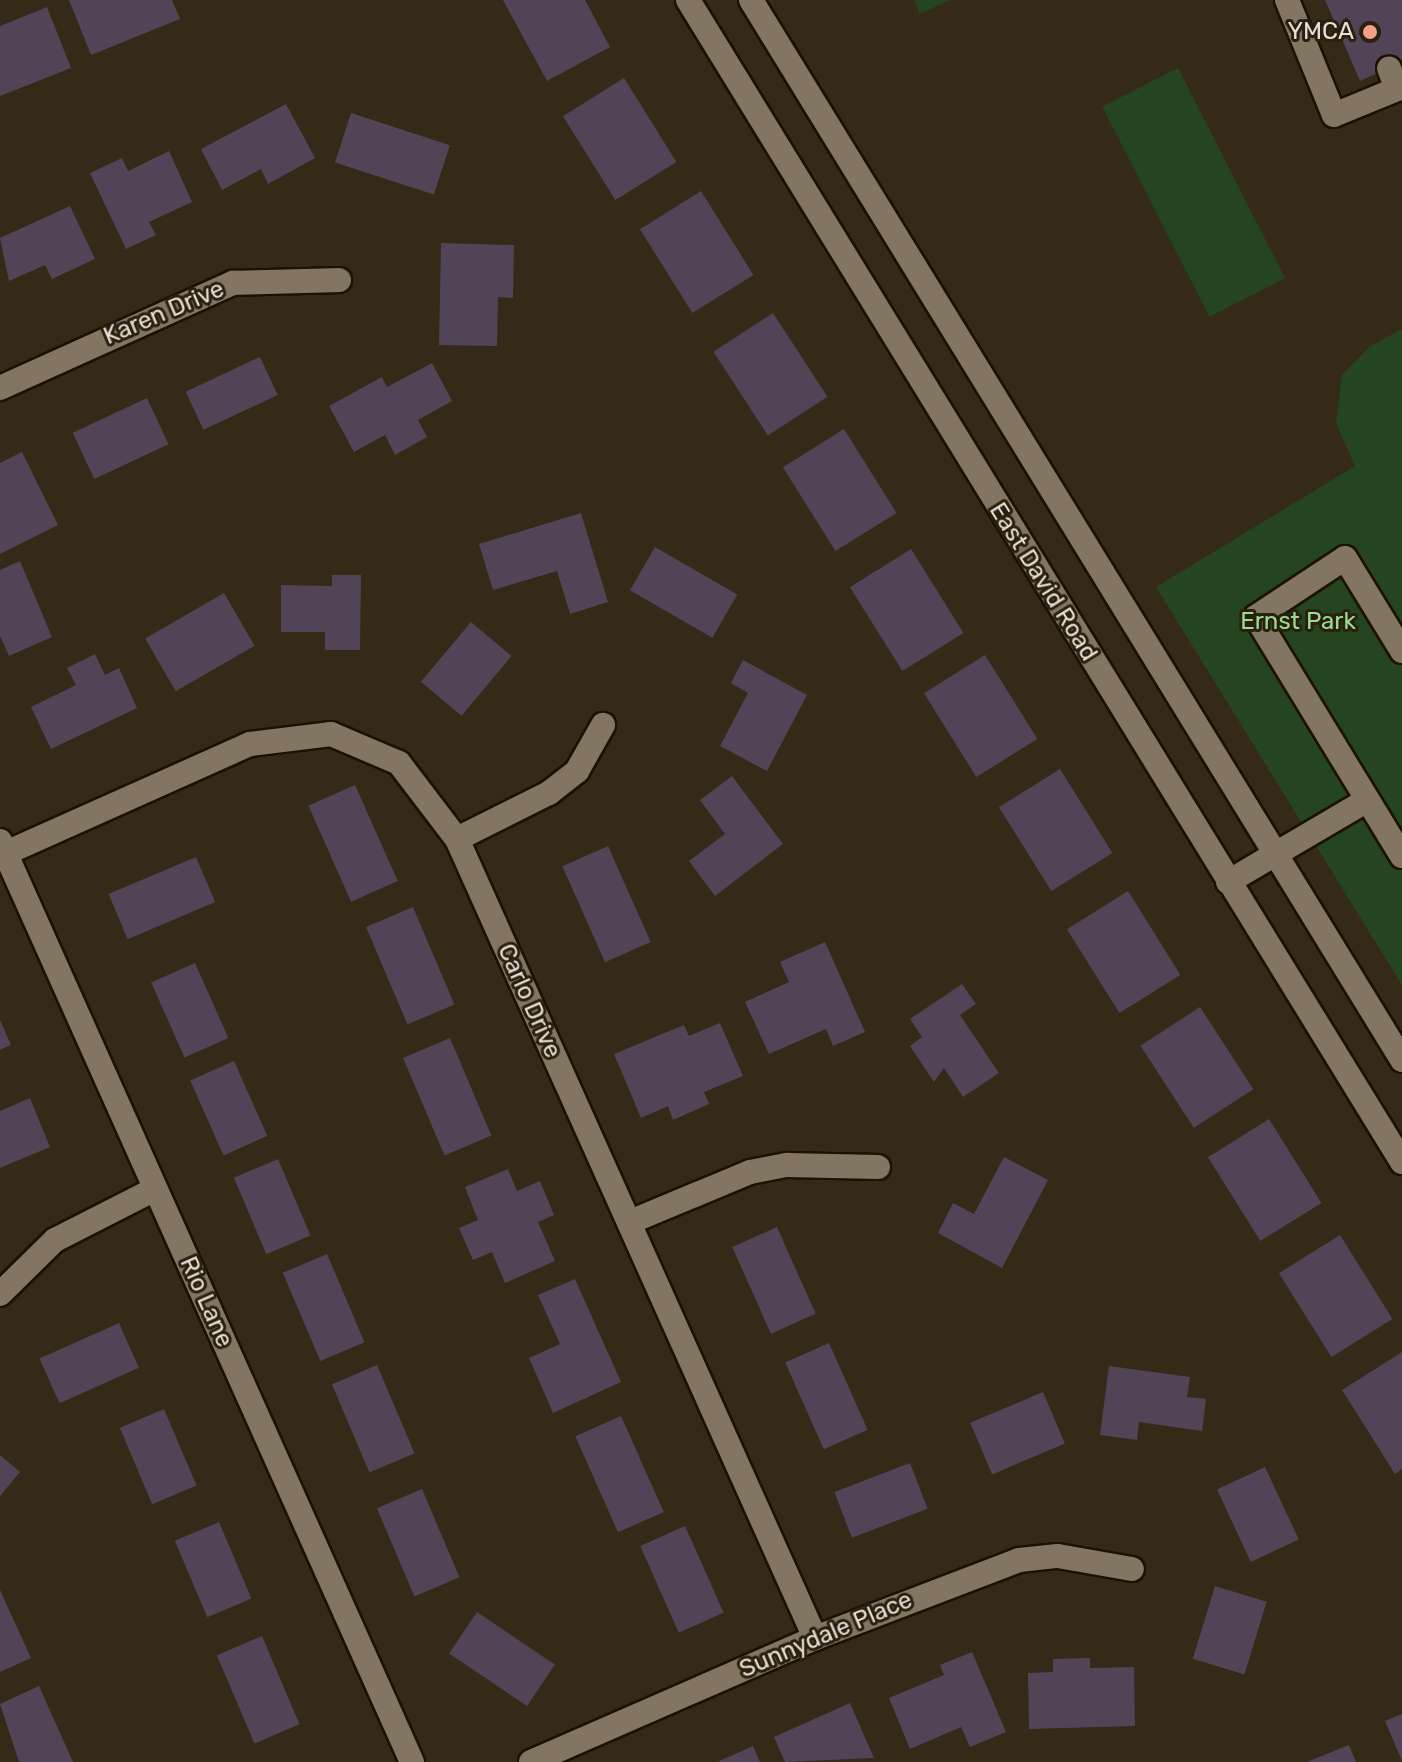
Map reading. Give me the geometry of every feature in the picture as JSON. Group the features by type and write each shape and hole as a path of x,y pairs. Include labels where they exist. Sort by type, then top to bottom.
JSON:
{"street":[{"name":"East David Road","path":"688,0 1402,1162"},
{"path":"751,0 1402,1060"},
{"path":"1287,0 1334,115 1397,89 1389,68"},
{"name":"Karen Drive","path":"0,388 233,283 339,280"},
{"path":"1402,651 1345,558 1256,617 1402,856"},
{"path":"457,839 568,778 603,725"},
{"name":"Carlo Drive","path":"3,847 250,744 296,734 331,734 399,763 457,839 815,1638"},
{"path":"1228,882 1367,800"},
{"name":"Rio Lane","path":"3,847 412,1762"},
{"path":"630,1222 750,1172 787,1165 878,1167"},
{"path":"0,1294 55,1240 155,1189"},
{"name":"Sunnydale Place","path":"531,1762 815,1638 1019,1560 1058,1556 1132,1569"}],"green space":[{"path":"914,0 950,0 920,14"},
{"path":"1178,68 1285,278 1209,317 1102,107"},
{"name":"Ernst Park","path":"1402,329 1402,985 1156,587 1355,466 1336,423 1342,375 1369,347"}],"building":[{"path":"69,0 172,0 180,19 91,55"},
{"path":"503,0 585,0 610,47 547,81"},
{"name":"YMCA","path":"1325,0 1402,0 1402,62 1360,81"},
{"path":"47,7 71,68 0,96 0,26"},
{"path":"624,78 676,162 615,200 563,116"},
{"path":"286,104 315,158 268,184 261,169 222,190 201,149"},
{"path":"351,113 450,145 434,195 335,162"},
{"path":"169,151 192,202 149,222 156,235 126,249 90,173 122,158 128,171"},
{"path":"701,191 753,275 692,313 640,229"},
{"path":"70,206 95,259 52,279 45,265 9,281 0,238"},
{"path":"441,243 514,245 513,298 498,297 497,346 439,345"},
{"path":"773,313 827,397 768,436 713,352"},
{"path":"260,357 278,395 203,430 186,392"},
{"path":"432,363 452,401 418,420 427,437 395,455 385,435 354,452 329,406 382,377 387,387"},
{"path":"147,398 169,444 94,479 73,433"},
{"path":"844,429 896,513 835,551 783,467"},
{"path":"22,452 58,525 0,554 0,463"},
{"path":"581,513 608,602 570,614 557,571 493,590 479,544"},
{"path":"655,547 737,594 712,638 630,590"},
{"path":"911,549 963,633 902,671 850,587"},
{"path":"20,561 52,637 9,656 0,636 0,570"},
{"path":"332,575 361,575 360,650 325,650 325,632 281,632 281,585 332,586"},
{"path":"224,593 254,646 176,691 145,638"},
{"path":"471,622 512,656 461,716 421,682"},
{"path":"95,654 105,675 119,668 137,708 51,749 31,707 76,685 67,668"},
{"path":"985,655 1037,739 976,777 924,693"},
{"path":"743,660 807,695 767,771 720,746 748,693 731,683"},
{"path":"1060,769 1112,853 1051,891 999,807"},
{"path":"732,776 783,844 715,896 689,861 725,834 700,800"},
{"path":"355,785 398,881 351,902 308,806"},
{"path":"608,846 651,942 605,962 562,866"},
{"path":"196,857 215,902 128,939 109,894"},
{"path":"1128,891 1180,975 1119,1013 1067,929"},
{"path":"413,907 454,1005 407,1025 366,927"},
{"path":"825,942 865,1032 833,1046 826,1029 769,1054 745,1002 789,982 780,962"},
{"path":"195,963 228,1038 185,1057 151,983"},
{"path":"962,984 976,1004 960,1015 999,1073 963,1097 944,1068 934,1082 910,1046 922,1037 910,1019"},
{"path":"1200,1007 1253,1089 1194,1128 1140,1046"},
{"path":"0,1020 11,1045 0,1050"},
{"path":"720,1023 743,1076 704,1092 709,1104 673,1120 668,1106 641,1118 614,1054 684,1025 689,1036"},
{"path":"450,1038 491,1136 444,1156 403,1058"},
{"path":"234,1061 267,1136 224,1155 190,1081"},
{"path":"30,1098 50,1147 0,1168 0,1111"},
{"path":"1269,1119 1321,1203 1260,1241 1208,1157"},
{"path":"1004,1157 1048,1180 1002,1268 938,1233 953,1203 974,1214"},
{"path":"278,1159 310,1235 266,1254 234,1178"},
{"path":"508,1169 517,1191 540,1181 554,1215 538,1222 555,1261 505,1283 492,1252 473,1260 459,1228 478,1220 465,1187"},
{"path":"777,1227 816,1314 771,1334 732,1247"},
{"path":"1340,1235 1392,1319 1331,1357 1279,1273"},
{"path":"327,1254 365,1342 320,1361 283,1273"},
{"path":"575,1279 621,1382 553,1413 529,1358 560,1344 538,1295"},
{"path":"119,1323 139,1368 59,1403 40,1358"},
{"path":"829,1343 868,1430 824,1449 785,1363"},
{"path":"1402,1352 1402,1469 1395,1474 1342,1390"},
{"path":"377,1365 415,1453 369,1473 332,1384"},
{"path":"1109,1366 1190,1377 1187,1397 1206,1399 1202,1431 1139,1422 1137,1440 1100,1435"},
{"path":"1043,1392 1065,1444 992,1474 970,1423"},
{"path":"164,1409 196,1485 152,1504 120,1428"},
{"path":"621,1416 664,1512 618,1532 575,1436"},
{"path":"0,1455 20,1472 0,1496"},
{"path":"910,1463 928,1509 852,1538 834,1492"},
{"path":"1265,1467 1299,1540 1251,1562 1217,1489"},
{"path":"422,1489 460,1577 414,1597 377,1508"},
{"path":"219,1522 251,1598 207,1617 175,1541"},
{"path":"685,1526 724,1613 679,1633 640,1546"},
{"path":"1215,1586 1267,1602 1244,1674 1193,1659"},
{"path":"0,1590 31,1658 0,1672"},
{"path":"477,1612 555,1665 527,1706 449,1653"},
{"path":"262,1636 300,1724 254,1744 217,1655"},
{"path":"972,1652 1006,1732 970,1747 961,1727 910,1749 889,1698 944,1675 940,1665"},
{"path":"1090,1658 1090,1668 1134,1667 1135,1726 1029,1729 1028,1673 1053,1672 1053,1659"},
{"path":"39,1686 73,1762 19,1762 0,1704"},
{"path":"850,1703 874,1758 785,1762 774,1737"},
{"path":"1402,1714 1402,1761 1385,1721"},
{"path":"1349,1745 1356,1762 1307,1762"},
{"path":"753,1746 760,1762 717,1762"}],"place":[{"name":"YMCA","path":"1370,32"}]}
